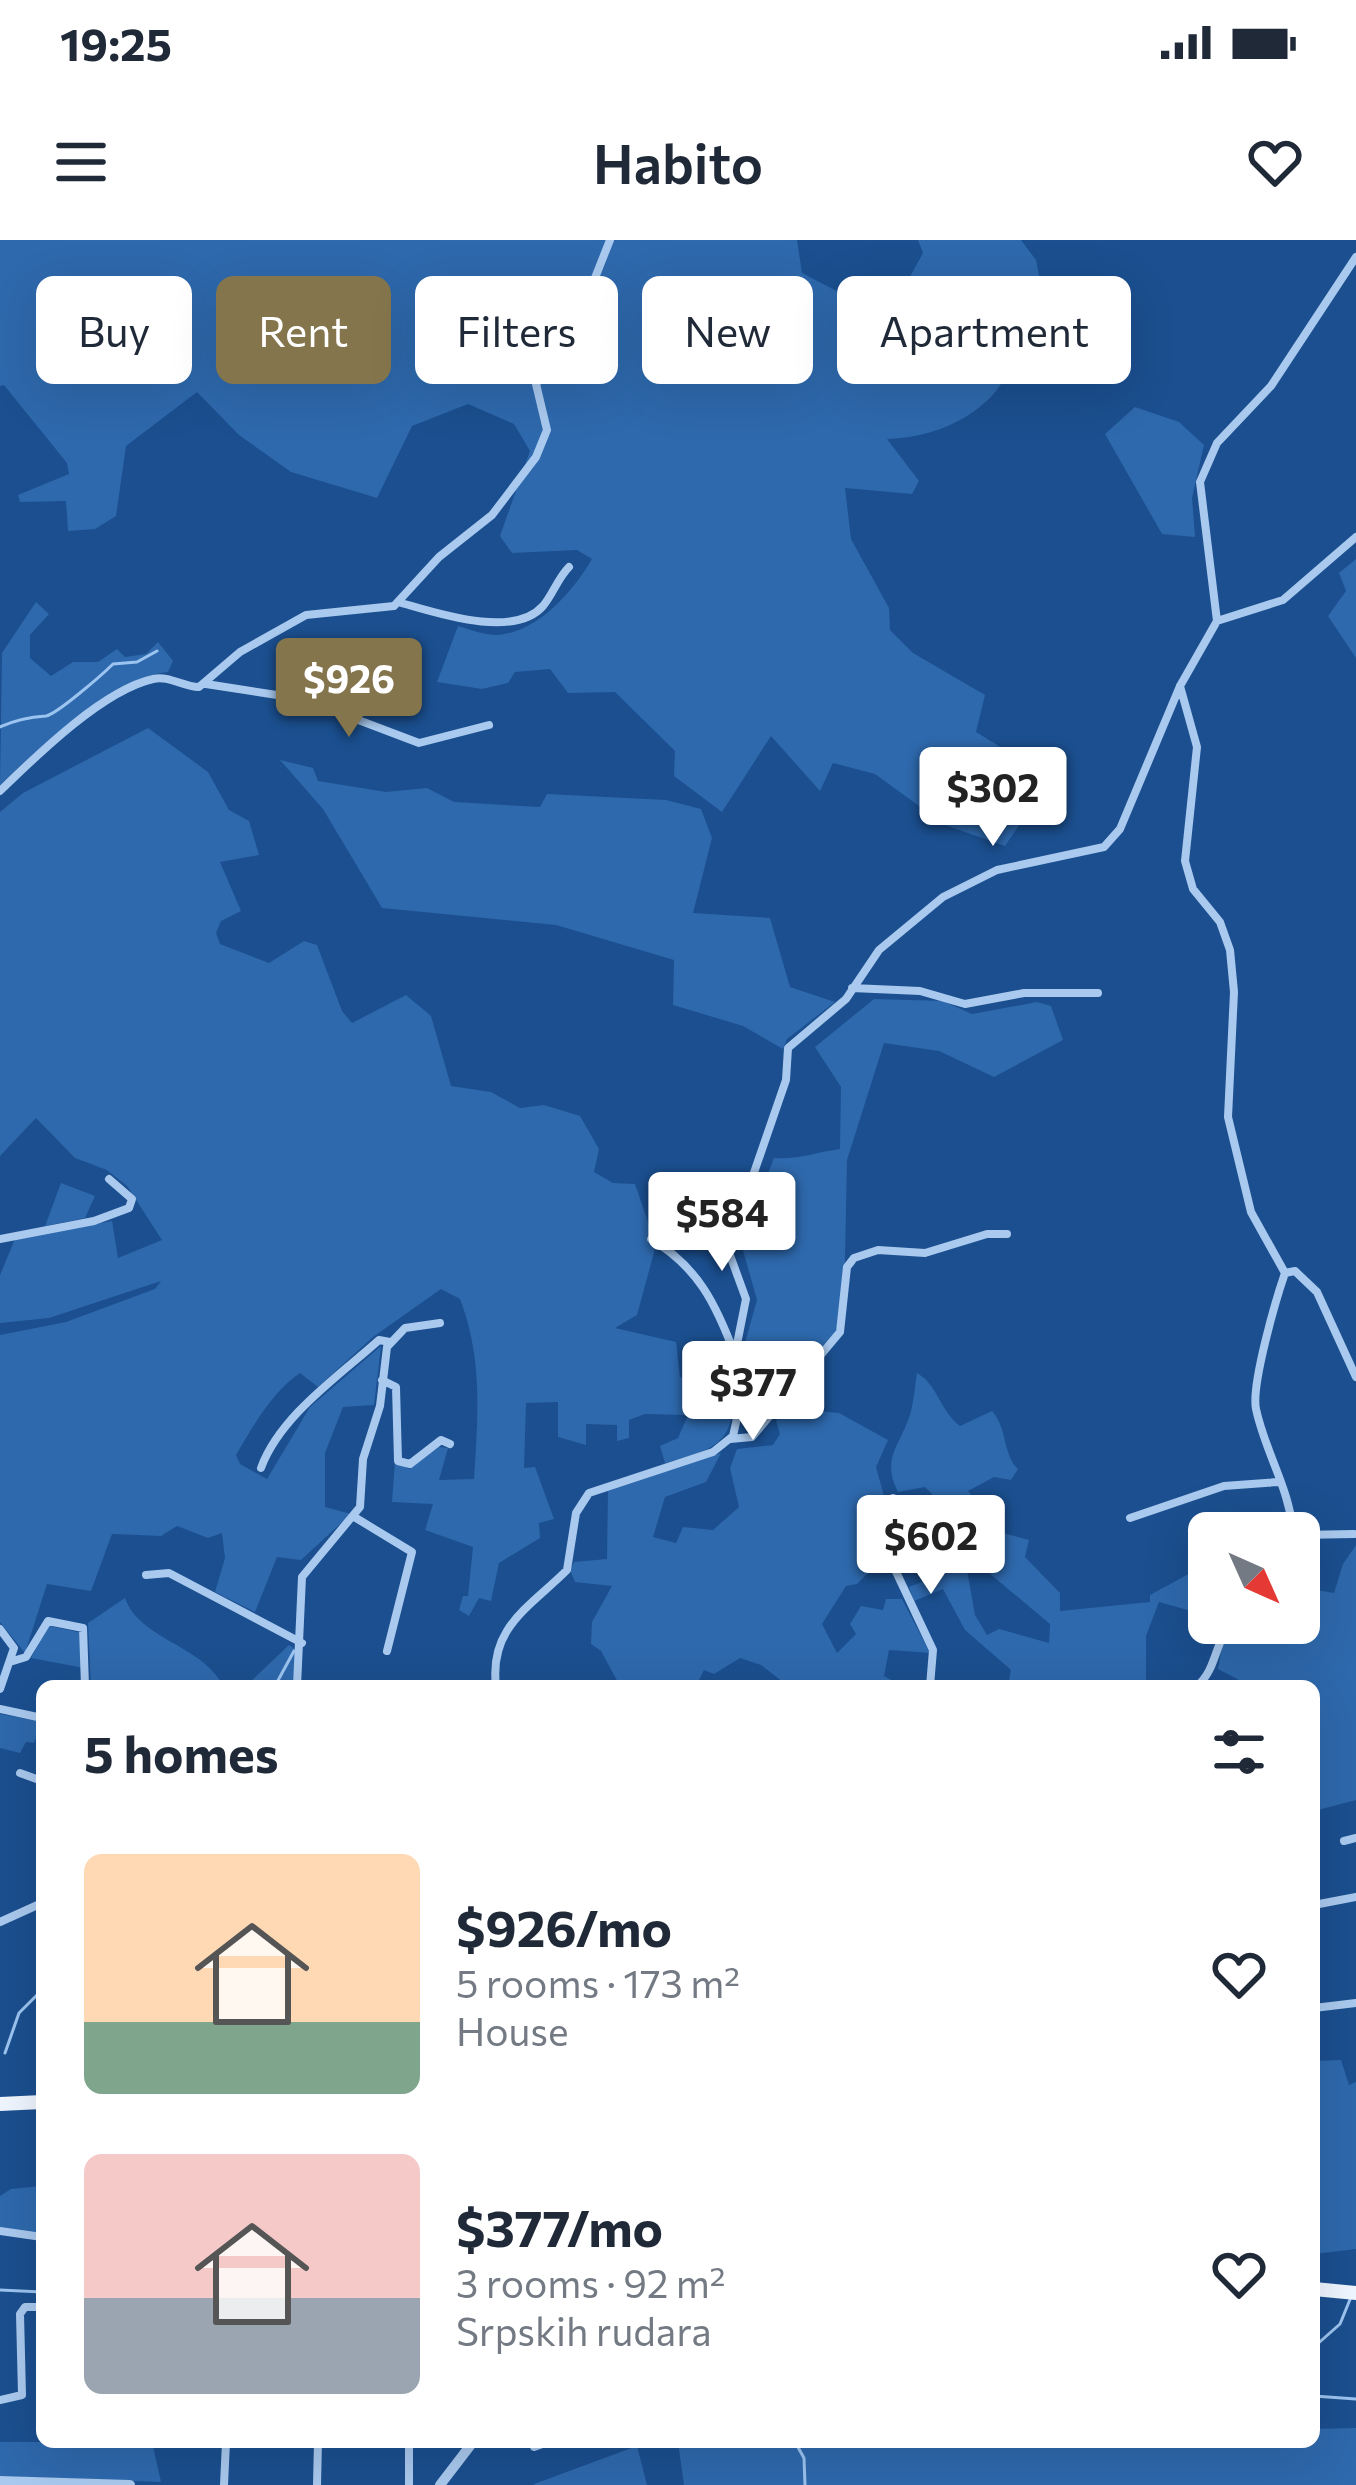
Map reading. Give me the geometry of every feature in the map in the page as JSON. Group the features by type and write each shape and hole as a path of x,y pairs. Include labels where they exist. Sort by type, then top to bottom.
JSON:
{"main road":[{"path":"0,2104 36,2102"},
{"path":"1320,2290 1350,2292"}],"street":[{"path":"204,684 240,652 306,615 383,611 492,515 536,458 547,430 536,384 568,346 610,240"},
{"path":"496,1680 494,1661 501,1639 520,1610 566,1570 576,1513 589,1493 713,1452 730,1439 739,1415 736,1356 746,1299 723,1236 725,1224 749,1187 786,1080 788,1048 832,1014 878,950 943,896 997,870 1093,851 1111,842 1180,686 1217,621 1200,482 1216,442 1271,386 1356,257"},
{"path":"1217,621 1283,600 1356,537"},
{"path":"398,602 477,622 516,618 539,610 569,567"},
{"path":"0,791 57,738 147,680 167,678 190,687 204,684 303,699 418,743 489,725"},
{"path":"1180,686 1197,747 1185,861 1193,889 1220,922 1230,950 1234,992 1228,1117 1251,1212 1286,1273 1255,1402 1292,1512"},
{"path":"852,988 920,991 965,1004 1024,993 1098,993"},
{"path":"0,1239 94,1222 129,1208 132,1199 109,1179"},
{"path":"730,1439 752,1437 836,1338 846,1315 847,1268 854,1258 878,1250 925,1252 987,1234 1007,1234"},
{"path":"651,1239 692,1270 714,1300 736,1356"},
{"path":"1286,1273 1295,1271 1311,1282 1356,1377"},
{"path":"298,1680 304,1571 356,1518 390,1342 405,1328 440,1323"},
{"path":"260,1468 271,1446 308,1405 379,1340 390,1342"},
{"path":"1344,1351 1356,1348"},
{"path":"382,1380 396,1387 398,1461 410,1464 441,1440 450,1444"},
{"path":"1130,1518 1223,1486 1278,1482"},
{"path":"893,1498 890,1559 932,1649 930,1680"},
{"path":"356,1518 412,1552 387,1651"},
{"path":"1320,1534 1354,1534"},
{"path":"146,1575 170,1573 303,1644"},
{"path":"13,1661 26,1657 48,1622 83,1628 86,1680"},
{"path":"0,1629 12,1644 13,1661 0,1689"},
{"path":"1203,1680 1211,1673 1218,1644"},
{"path":"0,1709 36,1717"},
{"path":"20,1773 36,1779"},
{"path":"1344,1841 1356,1838"},
{"path":"1320,1904 1356,1898"},
{"path":"0,1922 36,1906"},
{"path":"1320,2007 1356,2002"},
{"path":"0,2231 36,2236"},
{"path":"0,2400 22,2395 20,2314 25,2307 36,2307"},
{"path":"224,2485 226,2448"},
{"path":"317,2485 318,2448"},
{"path":"409,2448 409,2485"},
{"path":"440,2485 468,2448"},
{"path":"0,2481 130,2485"}],"shaded area":[{"path":"0,240 797,240 802,273 808,276 642,276 642,384 813,384 813,279 837,291 837,384 1001,384 980,407 942,428 887,439 919,481 912,494 845,488 851,539 889,608 890,630 913,653 985,695 976,732 1051,778 1005,846 945,825 875,774 833,763 820,791 771,736 722,812 674,776 675,751 615,692 568,693 550,669 515,672 508,683 482,689 437,682 458,626 496,635 526,627 564,597 592,559 577,550 512,553 500,536 530,451 514,424 468,404 412,426 377,498 291,472 239,435 197,392 126,446 116,516 95,529 68,531 66,501 20,502 18,495 69,474 67,463 4,385 0,386"},
{"path":"918,240 1021,240 1036,260 1039,276 910,276 923,253"},
{"path":"1135,407 1179,422 1204,445 1192,498 1195,537 1162,534 1105,434"},
{"path":"1356,559 1356,658 1328,616 1346,591 1339,573"},
{"path":"36,602 49,614 30,635 30,658 51,676 73,662 98,662 117,649 125,657 146,654 158,642 173,661 168,672 124,687 78,716 0,785 2,653"},
{"path":"148,728 208,772 229,810 249,821 259,855 220,862 241,911 221,921 216,933 220,944 269,963 304,941 317,945 342,1011 352,1023 406,995 431,1016 451,1086 491,1092 520,1108 544,1105 580,1116 599,1149 594,1172 613,1183 635,1184 656,1245 637,1315 615,1328 676,1342 680,1377 690,1381 692,1408 734,1400 722,1438 704,1450 665,1463 660,1446 678,1438 688,1415 645,1414 629,1420 629,1438 617,1441 617,1425 586,1424 586,1445 558,1437 558,1402 526,1403 524,1468 535,1467 554,1519 539,1523 540,1538 499,1563 491,1601 479,1598 469,1616 459,1610 463,1596 468,1596 473,1547 425,1530 433,1504 392,1502 395,1461 409,1469 439,1447 448,1448 439,1480 474,1479 476,1366 460,1299 441,1289 373,1337 318,1387 300,1373 290,1380 236,1455 240,1464 267,1479 310,1407 381,1346 374,1405 343,1407 325,1453 325,1507 351,1514 301,1560 277,1557 255,1612 215,1592 225,1558 222,1533 208,1538 177,1526 161,1536 112,1534 91,1591 47,1584 25,1653 0,1622 0,1335 66,1322 155,1289 161,1281 49,1318 0,1323 0,1275 15,1239 112,1221 118,1258 162,1240 127,1186 107,1170 75,1158 36,1118 0,1156 0,812 23,793"},
{"path":"280,760 313,768 318,781 386,792 427,788 454,802 540,807 547,794 666,800 701,809 712,838 693,913 770,918 790,987 835,1002 787,1039 783,1049 743,1026 673,1005 674,960 556,925 382,908 323,809"},
{"path":"874,999 943,1001 972,1014 1037,1002 1051,1006 1063,1040 994,1077 939,1051 884,1043 847,1160 844,1309 834,1335 814,1354 800,1357 779,1350 741,1357 757,1300 741,1243 774,1158 840,1149 841,1087 815,1047"},
{"path":"61,1183 95,1196 85,1218 45,1226"},
{"path":"917,1373 960,1426 992,1411 997,1418 1018,1469 1011,1480 994,1477 968,1491 979,1503 984,1528 1029,1540 1025,1557 1060,1593 1060,1611 1150,1602 1150,1595 1188,1574 1188,1610 1159,1602 1146,1636 1146,1680 1009,1680 1011,1670 965,1630 943,1589 914,1601 909,1587 924,1581 940,1556 926,1527 938,1517 941,1503 925,1487 898,1492 892,1460 911,1411","holes":["983,1568 1050,1624 1049,1643 999,1629 987,1635 975,1615 967,1570"]},
{"path":"787,1408 839,1413 888,1440 876,1467 892,1525 883,1558 857,1584 846,1586 822,1624 837,1653 856,1634 850,1624 861,1606 883,1610 886,1599 902,1599 930,1653 889,1650 884,1676 891,1680 780,1680 761,1665 740,1658 714,1674 704,1670 699,1680 617,1680 601,1651 591,1644 592,1622 612,1586 575,1582 570,1570 574,1562 607,1559 608,1491 721,1453 706,1482 665,1497 653,1537 676,1543 683,1527 713,1530 739,1507 730,1468 737,1449 773,1445 780,1434 776,1421"},
{"path":"1356,1545 1356,1800 1320,1809 1320,1680 1239,1680 1218,1669 1222,1644 1320,1644 1320,1591 1334,1593 1343,1564"},
{"path":"125,1598 144,1624 201,1661 219,1680 91,1680 88,1623"},
{"path":"49,1626 82,1633 84,1668 31,1658"},
{"path":"289,1645 298,1651 295,1680 252,1680"},
{"path":"0,1714 36,1721 34,1743 26,1742 20,1753 0,1748"},
{"path":"1341,2060 1349,2085 1356,2082 1356,2249 1320,2253 1320,2061"},
{"path":"36,2187 36,2233 0,2229 0,2196 11,2189"},
{"path":"1356,2428 1356,2485 684,2485 679,2448 1320,2448 1320,2429"},
{"path":"0,2442 36,2442 36,2448 153,2448 161,2482 0,2476"},
{"path":"638,2448 647,2485 534,2485"}],"waterway":[{"path":"0,727 52,714 113,664 137,662 157,651"},
{"path":"278,1680 294,1651"},
{"path":"5,2053 19,2013 36,1996"},
{"path":"0,2290 36,2292"},
{"path":"1320,2342 1340,2324 1351,2297"},
{"path":"1320,2396 1356,2399"},
{"path":"798,2448 804,2458 805,2485"}]}
